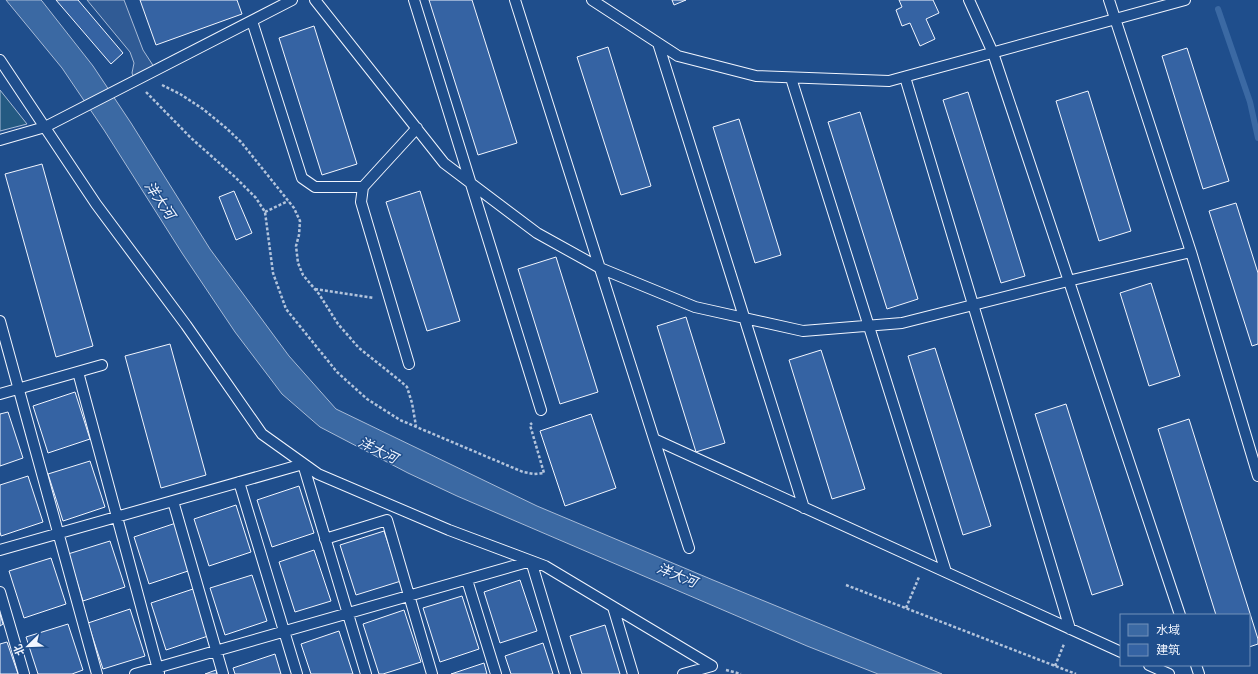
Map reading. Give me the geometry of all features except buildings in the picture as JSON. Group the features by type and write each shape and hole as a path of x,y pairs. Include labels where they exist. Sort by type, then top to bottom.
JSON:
{"lane":[{"path":"0,140 45,127 292,0"},
{"path":"316,0 444,163 537,233 600,268 695,307 803,331 902,323 1191,252"},
{"path":"414,0 541,410"},
{"path":"515,0 689,548"},
{"path":"592,0 678,56 685,58 756,76 889,82 1185,0"},
{"path":"1109,0 1191,252 1258,476"},
{"path":"972,3 992,53 1180,614"},
{"path":"252,21 302,178 315,187 363,187"},
{"path":"658,43 804,508"},
{"path":"0,60 96,204 186,326 262,434 318,474 449,530 545,566 712,666 683,674"},
{"path":"905,77 1070,629"},
{"path":"791,78 946,572"},
{"path":"409,364 361,202 363,187 417,128"},
{"path":"0,321 97,674"},
{"path":"0,394 102,365"},
{"path":"78,372 159,671"},
{"path":"654,439 1120,652"},
{"path":"0,550 303,464"},
{"path":"303,464 366,674"},
{"path":"239,482 297,674"},
{"path":"173,501 223,674"},
{"path":"325,539 388,520 432,674"},
{"path":"135,674 159,671 217,650 531,561"},
{"path":"531,561 565,674"},
{"path":"467,580 496,674"},
{"path":"0,592 24,674"},
{"path":"613,607 633,674"},
{"path":"1151,666 1169,674"}],"path":[{"path":"146,75 204,108 242,142 294,208 300,221 299,235 296,246 298,263 304,275 315,288 338,324 359,348 407,387 412,403 416,427"},
{"path":"135,81 191,138 256,198 265,212 273,273 286,309 337,372 367,399 400,420 524,472 534,474 544,473 530,425 541,410"},
{"path":"265,212 288,201"},
{"path":"315,288 390,300"},
{"path":"906,608 925,562"},
{"path":"846,585 1076,674"},
{"path":"1055,666 1070,629"}],"shaded area":[{"path":"87,0 124,0 143,50 156,70 135,81 132,73 134,63 130,52"},
{"path":"0,90 27,124 0,131"}],"water":[{"name":"洋大河","path":"6,0 42,1 93,66 131,123 210,249 289,356 336,409 537,506 942,674 878,674 807,646 457,496 408,473 320,427 282,394 235,332 62,68"}],"waterway":[{"path":"1218,9 1250,102 1258,138"}]}
